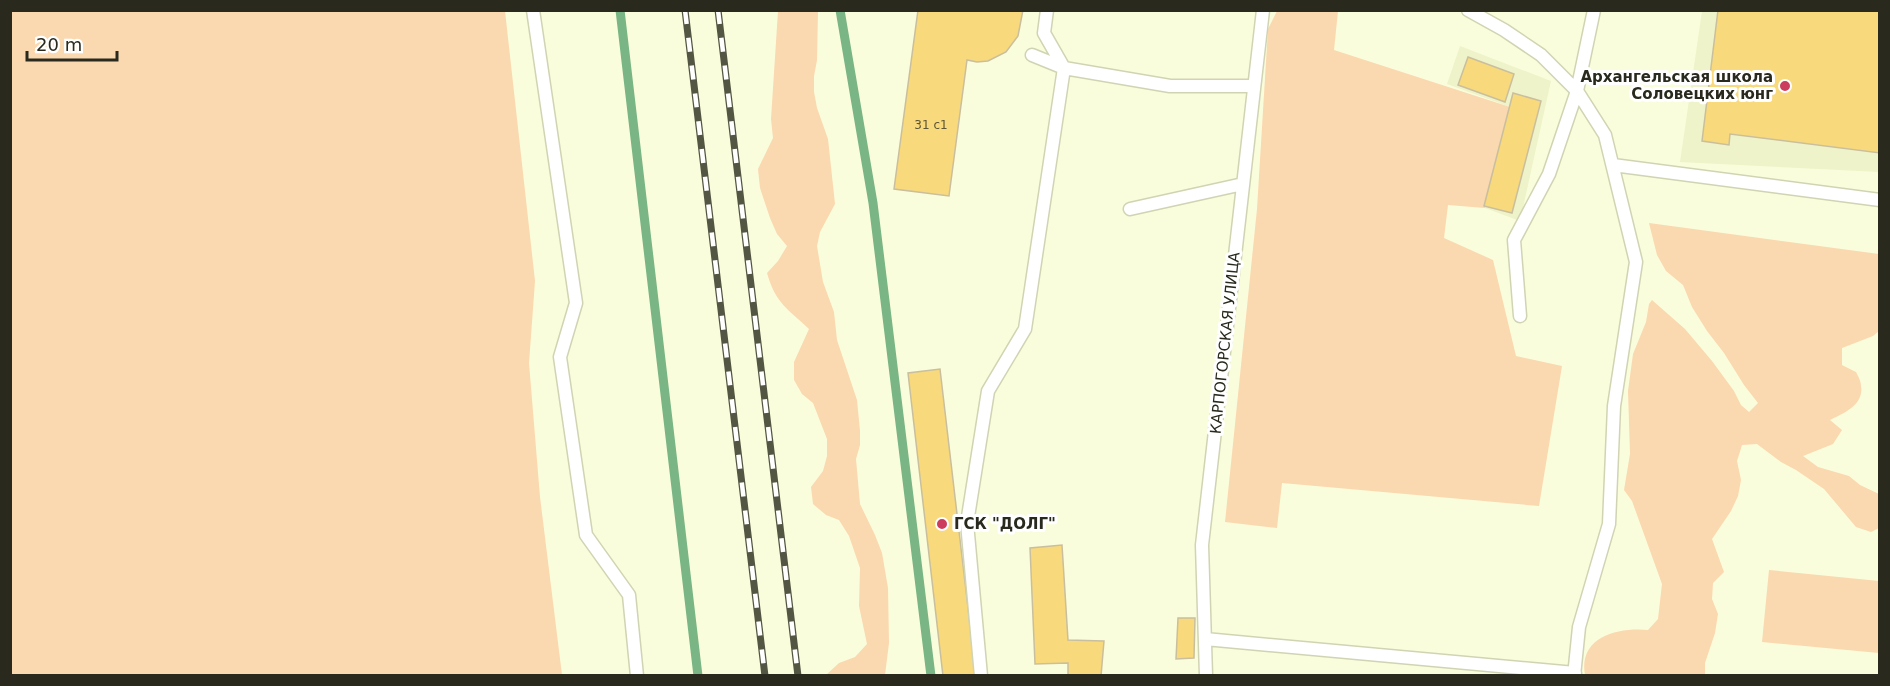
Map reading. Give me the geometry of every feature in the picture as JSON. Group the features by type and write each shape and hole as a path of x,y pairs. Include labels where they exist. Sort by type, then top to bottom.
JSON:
{"lane":[{"path":"533,10 576,303 560,357 586,535 629,595 637,675"},
{"path":"981,675 967,523 988,391 1025,329 1064,68 1044,33 1047,10"},
{"name":"КАРПОГОРСКАЯ УЛИЦА","path":"1206,675 1202,545 1263,10"},
{"path":"1205,639 1574,674 1579,627 1609,524 1614,406 1636,262 1605,135 1577,91 1541,55 1504,30 1468,10"},
{"path":"1520,316 1514,240 1549,174 1577,91 1594,10"},
{"path":"1032,55 1064,68 1134,78 1170,86 1254,87"},
{"path":"1612,165 1880,200"},
{"path":"1130,209 1243,184"}],"shaded area":[{"path":"10,11 505,11 535,281 529,363 540,497 562,675 11,675"},
{"path":"778,11 818,11 814,92 828,139 835,204 820,232 817,246 823,282 834,312 837,340 857,400 860,445 856,459 860,504 882,553 888,588 889,643 885,675 826,675 839,663 855,657 867,644 859,606 860,568 849,536 839,520 826,515 813,504 811,487 823,471 827,456 827,439 813,403 802,394 794,380 794,362 809,329 778,299 767,273 787,246 777,234 770,218 760,188 758,169 773,138 771,119"},
{"path":"1277,11 1338,11 1334,50 1510,107 1485,208 1448,205 1444,238 1493,260 1516,356 1562,366 1539,506 1282,483 1277,528 1225,522 1257,209 1268,29"},
{"name":"Архангельская школа Соловецких юнг","path":"1702,11 1879,11 1879,172 1680,162"},
{"path":"1460,46 1551,81 1520,221 1485,208 1510,107 1447,84"},
{"path":"1649,223 1879,254 1879,331 1873,336 1842,348 1842,365 1856,372 1861,384 1861,393 1852,407 1830,420 1842,430 1833,444 1803,456 1818,467 1849,476 1860,485 1879,494 1879,528 1871,532 1856,527 1824,489 1757,444 1742,445 1737,461 1741,480 1738,496 1712,539 1724,572 1713,583 1712,599 1718,614 1715,633 1705,663 1705,675 1585,675 1584,662 1594,643 1603,637 1625,630 1648,630 1658,619 1662,584 1632,501 1624,490 1630,454 1628,391 1633,354 1652,300 1685,329 1712,361 1734,391 1741,405 1749,412 1758,403 1707,331 1692,307 1683,285 1666,271 1657,255"},
{"path":"1769,570 1879,581 1879,653 1762,642"}],"building":[{"path":"918,10 1023,10 1018,36 1006,52 988,61 967,60 949,196 894,189"},
{"name":"Архангельская школа Соловецких юнг","path":"1718,10 1880,10 1880,153 1730,134 1729,145 1702,141"},
{"path":"1468,57 1514,74 1505,102 1458,85"},
{"path":"1513,93 1541,101 1512,213 1484,206"},
{"name":"ГСК \"ДОЛГ\"","path":"940,369 976,676 943,676 908,373"},
{"path":"1062,545 1068,640 1104,641 1101,676 1068,676 1068,663 1035,664 1030,548"},
{"path":"1178,618 1195,618 1194,658 1176,659"}],"waterway":[{"path":"620,10 698,676"},
{"path":"840,10 873,203 931,676"}],"railway":[{"path":"685,10 765,676"},
{"path":"718,10 798,676"}],"place":[{"name":"Архангельская школа Соловецких юнг","path":"1785,86"},
{"name":"ГСК \"ДОЛГ\"","path":"942,524"}]}
